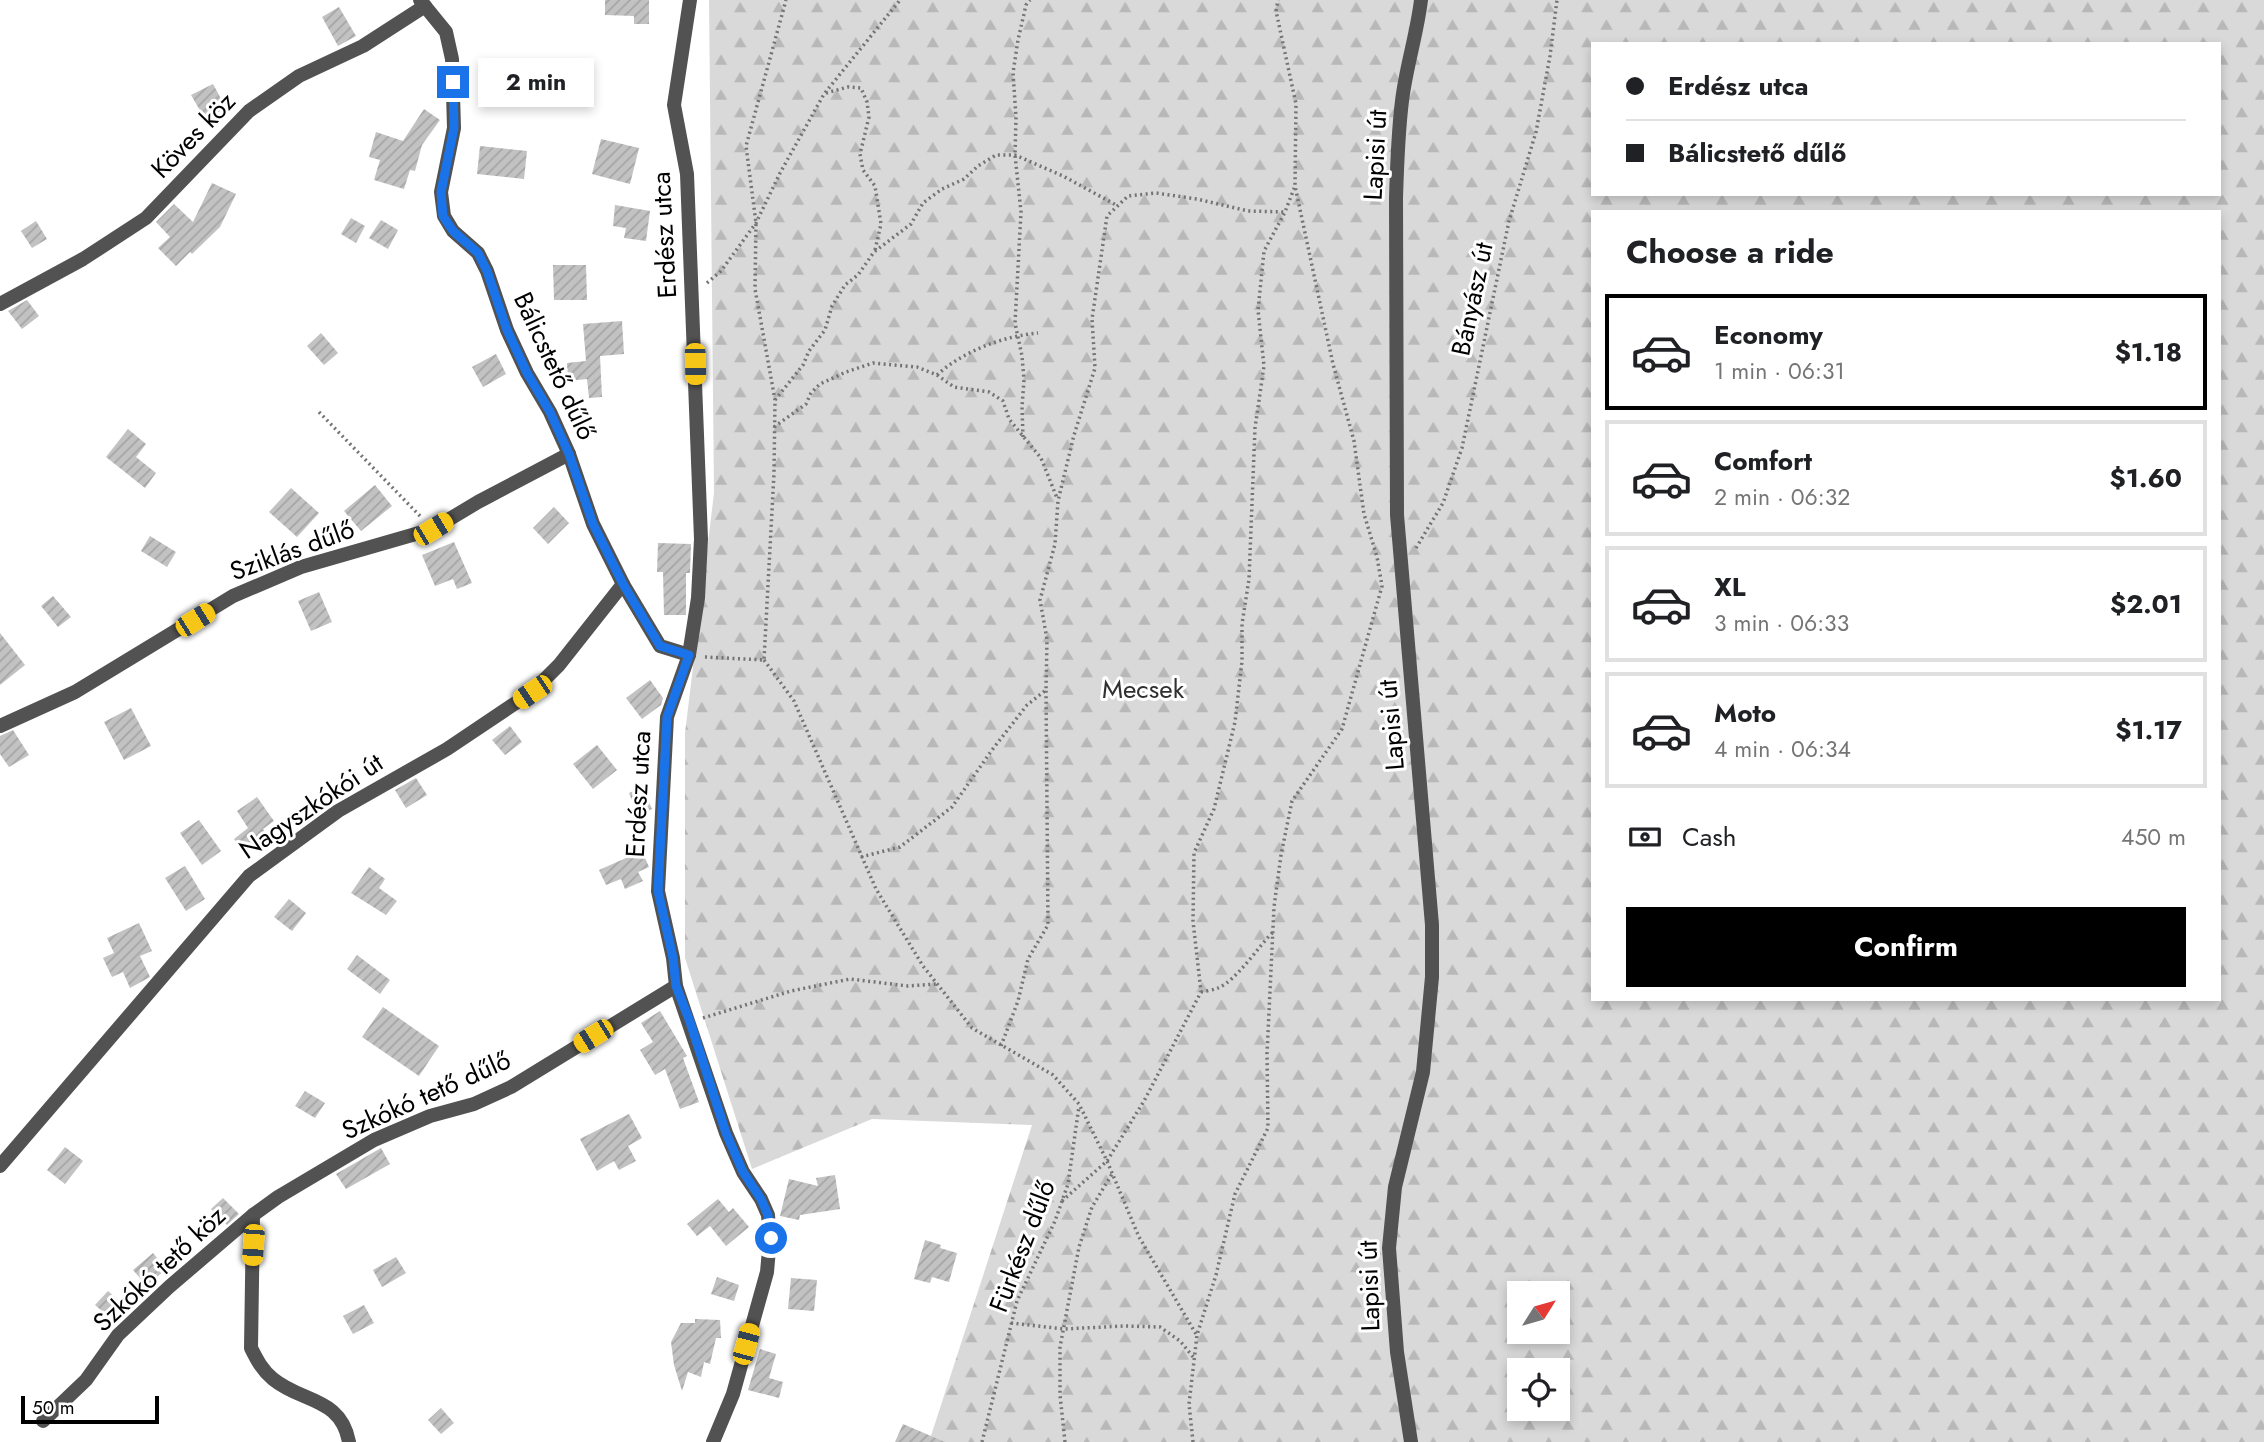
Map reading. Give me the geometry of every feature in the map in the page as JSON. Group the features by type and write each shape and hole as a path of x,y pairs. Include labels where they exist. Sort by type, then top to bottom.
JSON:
{"street":[{"name":"Erdész utca","path":"690,0 674,105 687,174 701,539 698,598 689,655 667,717 658,891 673,958 676,986 726,1133 743,1172 768,1215 771,1238 767,1272 733,1394 713,1442"},
{"name":"Lapisi út","path":"1411,1442 1397,1352 1389,1248 1395,1186 1423,1072 1432,977 1432,925 1397,514 1397,148 1402,98 1421,0"},
{"name":"Köves köz","path":"0,304 83,259 146,218 249,111 299,76 363,46 422,3"},
{"name":"Bálicstető dűlő","path":"422,3 446,32 453,59 454,128 441,192 443,216 453,231 478,253 487,271 507,330 527,373 550,412 569,454 593,524 623,584 660,646 689,655"},
{"name":"Sziklás dűlő","path":"0,726 75,692 233,596 301,567 433,529 569,454"},
{"name":"Nagyszkókói út","path":"0,1166 249,876 338,811 447,749 532,692 559,665 623,584"},
{"name":"Szkókó tető dűlő","path":"253,1216 278,1197 374,1140 430,1116 474,1104 511,1087 676,986"},
{"name":"Szkókó tető köz","path":"43,1421 86,1380 118,1335 169,1287 253,1216"},
{"path":"253,1216 251,1348 261,1367 274,1380 335,1412 346,1427 349,1442"}],"path":[{"path":"786,0 746,146 756,223 755,289 775,400 773,498 764,660 794,701 876,889 923,966 972,1028 1053,1075 1079,1104 1139,1237 1197,1335"},
{"path":"693,297 720,271 756,223 824,94 900,0"},
{"path":"1023,437 1024,380 1015,323 1021,212 1015,155 1013,73 1017,40 1026,5 1030,0"},
{"path":"1193,1442 1189,1404 1197,1335 1216,1275 1235,1194 1268,1128 1274,907 1292,801 1342,729 1382,586 1377,557 1364,514 1354,441 1333,364 1295,186 1296,104 1276,11 1278,0"},
{"name":"Bányász út","path":"1382,586 1401,568 1419,544 1443,503 1462,448 1509,221 1535,132 1550,56 1557,0"},
{"path":"824,94 848,86 861,88 867,102 869,117 860,154 863,170 875,186 881,223 874,252"},
{"path":"775,400 803,365 809,351 825,330 832,306 845,285 858,275 874,252 911,224 923,203 942,189 964,179 996,155 1015,155 1118,205"},
{"path":"1062,1201 1107,1161 1151,1089 1201,992 1193,922 1194,853 1214,809 1235,722 1242,661 1242,624 1250,579 1255,428 1264,366 1258,310 1264,251 1285,212 1295,186"},
{"path":"1001,1045 1018,1001 1028,959 1048,925 1047,639 1040,600 1055,544 1058,501 1074,435 1095,368 1092,319 1107,216 1128,196 1156,193 1248,211 1285,212"},
{"path":"937,374 950,362 1018,335 1038,332"},
{"path":"774,426 806,404 811,393 820,384 846,372 873,363 917,366 937,374 954,387 989,393 1003,401 1009,419 1041,458 1058,501"},
{"path":"319,412 433,529"},
{"path":"689,655 764,660"},
{"path":"861,857 900,847 952,807 972,776 1027,705 1046,690"},
{"path":"1201,992 1219,988 1236,974 1273,932"},
{"path":"690,1022 730,1012 791,991 850,979 908,986 936,984"},
{"name":"Fürkész dűlő","path":"982,1442 1017,1301 1055,1221 1068,1184 1079,1104"},
{"path":"1065,1442 1060,1395 1060,1346 1079,1247 1092,1207 1112,1174"},
{"path":"1011,1323 1064,1329 1160,1326 1180,1341 1195,1358"}],"green space":[{"name":"Mecsek","path":"709,0 2264,0 2264,1442 929,1442 1032,1125 872,1119 752,1169 685,958 685,733 714,493"}],"building":[{"path":"605,0 649,0 649,24 634,24 634,16 605,15"},
{"path":"339,7 356,36 338,46 322,17"},
{"path":"213,84 226,108 205,119 191,95"},
{"path":"424,109 440,120 422,145 415,171 410,170 404,189 374,180 380,160 369,157 376,132 403,141"},
{"path":"601,139 639,148 630,184 592,174"},
{"path":"480,146 527,151 524,179 477,174"},
{"path":"212,183 236,194 220,227 176,266 158,248 170,237 156,222 174,204 193,222"},
{"path":"615,205 650,211 646,241 624,238 626,228 613,226"},
{"path":"351,218 365,226 356,243 341,234"},
{"path":"381,220 398,230 388,249 369,238"},
{"path":"36,221 47,239 32,248 21,231"},
{"path":"553,265 586,265 587,300 554,300"},
{"path":"27,300 39,316 22,329 8,311"},
{"path":"622,321 624,354 600,356 602,397 589,398 587,379 568,381 567,363 586,361 583,324"},
{"path":"321,333 338,353 324,365 307,346"},
{"path":"496,354 506,374 483,387 472,367"},
{"path":"128,429 146,444 136,457 156,473 145,488 106,457"},
{"path":"375,485 392,506 361,531 344,511"},
{"path":"291,488 319,513 297,537 269,512"},
{"path":"554,507 569,523 548,544 533,528"},
{"path":"150,536 176,552 167,567 141,551"},
{"path":"454,542 472,583 457,589 453,579 435,586 422,555"},
{"path":"658,543 691,544 690,573 686,573 686,615 664,615 663,572 657,572"},
{"path":"319,592 332,622 311,631 298,601"},
{"path":"53,596 71,617 58,627 41,606"},
{"path":"0,633 25,665 0,685"},
{"path":"650,680 663,698 661,705 642,719 626,698"},
{"path":"131,708 151,746 124,760 104,722"},
{"path":"510,726 522,742 505,755 492,740"},
{"path":"13,730 29,755 9,767 0,754 0,736"},
{"path":"597,745 617,770 593,789 573,764"},
{"path":"416,778 427,795 406,808 395,790"},
{"path":"642,787 652,809 638,815 629,793"},
{"path":"257,797 274,821 263,829 268,836 244,853 234,839 248,828 237,811"},
{"path":"199,820 221,851 202,865 180,833"},
{"path":"642,851 649,867 638,872 643,881 625,889 621,879 606,885 599,870"},
{"path":"185,866 205,899 186,911 165,878"},
{"path":"369,867 385,879 379,888 397,901 386,915 351,893"},
{"path":"289,899 306,913 292,931 274,917"},
{"path":"139,923 152,951 140,956 150,977 130,988 123,972 112,977 103,958 114,953 107,938"},
{"path":"357,955 390,980 380,994 347,969"},
{"path":"383,1007 439,1046 419,1076 362,1037"},
{"path":"660,1011 687,1056 683,1058 699,1102 680,1109 665,1069 655,1075 640,1050 653,1042 641,1023"},
{"path":"305,1091 325,1103 315,1118 295,1106"},
{"path":"629,1114 642,1138 628,1146 636,1161 619,1170 614,1161 597,1171 580,1139"},
{"path":"65,1147 83,1161 65,1184 47,1170"},
{"path":"381,1148 390,1164 346,1189 336,1174"},
{"path":"835,1175 840,1209 800,1215 799,1220 780,1216 789,1179 818,1186 816,1178"},
{"path":"223,1198 239,1214 227,1225 211,1209"},
{"path":"718,1199 729,1212 733,1208 749,1227 726,1246 710,1226 697,1236 687,1224"},
{"path":"925,1240 957,1253 949,1282 932,1277 930,1283 914,1279"},
{"path":"153,1253 166,1269 147,1286 133,1270"},
{"path":"396,1257 406,1273 382,1287 373,1270"},
{"path":"717,1277 739,1285 734,1301 711,1294"},
{"path":"791,1278 817,1280 814,1311 788,1309"},
{"path":"108,1291 122,1304 109,1317 95,1305"},
{"path":"364,1305 374,1323 353,1334 343,1316"},
{"path":"695,1319 720,1320 721,1338 716,1338 710,1364 704,1362 701,1377 688,1372 682,1391 674,1365 671,1342 681,1323 695,1323"},
{"path":"760,1349 776,1354 769,1378 783,1382 779,1398 748,1390"},
{"path":"441,1408 454,1423 441,1434 428,1420"},
{"path":"903,1424 945,1442 895,1442"}],"route":[{"path":"453,82 454,128 441,192 443,216 453,231 478,253 487,271 507,330 527,373 550,412 569,454 593,524 623,584 660,646 689,655 667,717 658,891 673,958 676,986 726,1133 743,1172 768,1215 771,1238"}]}
